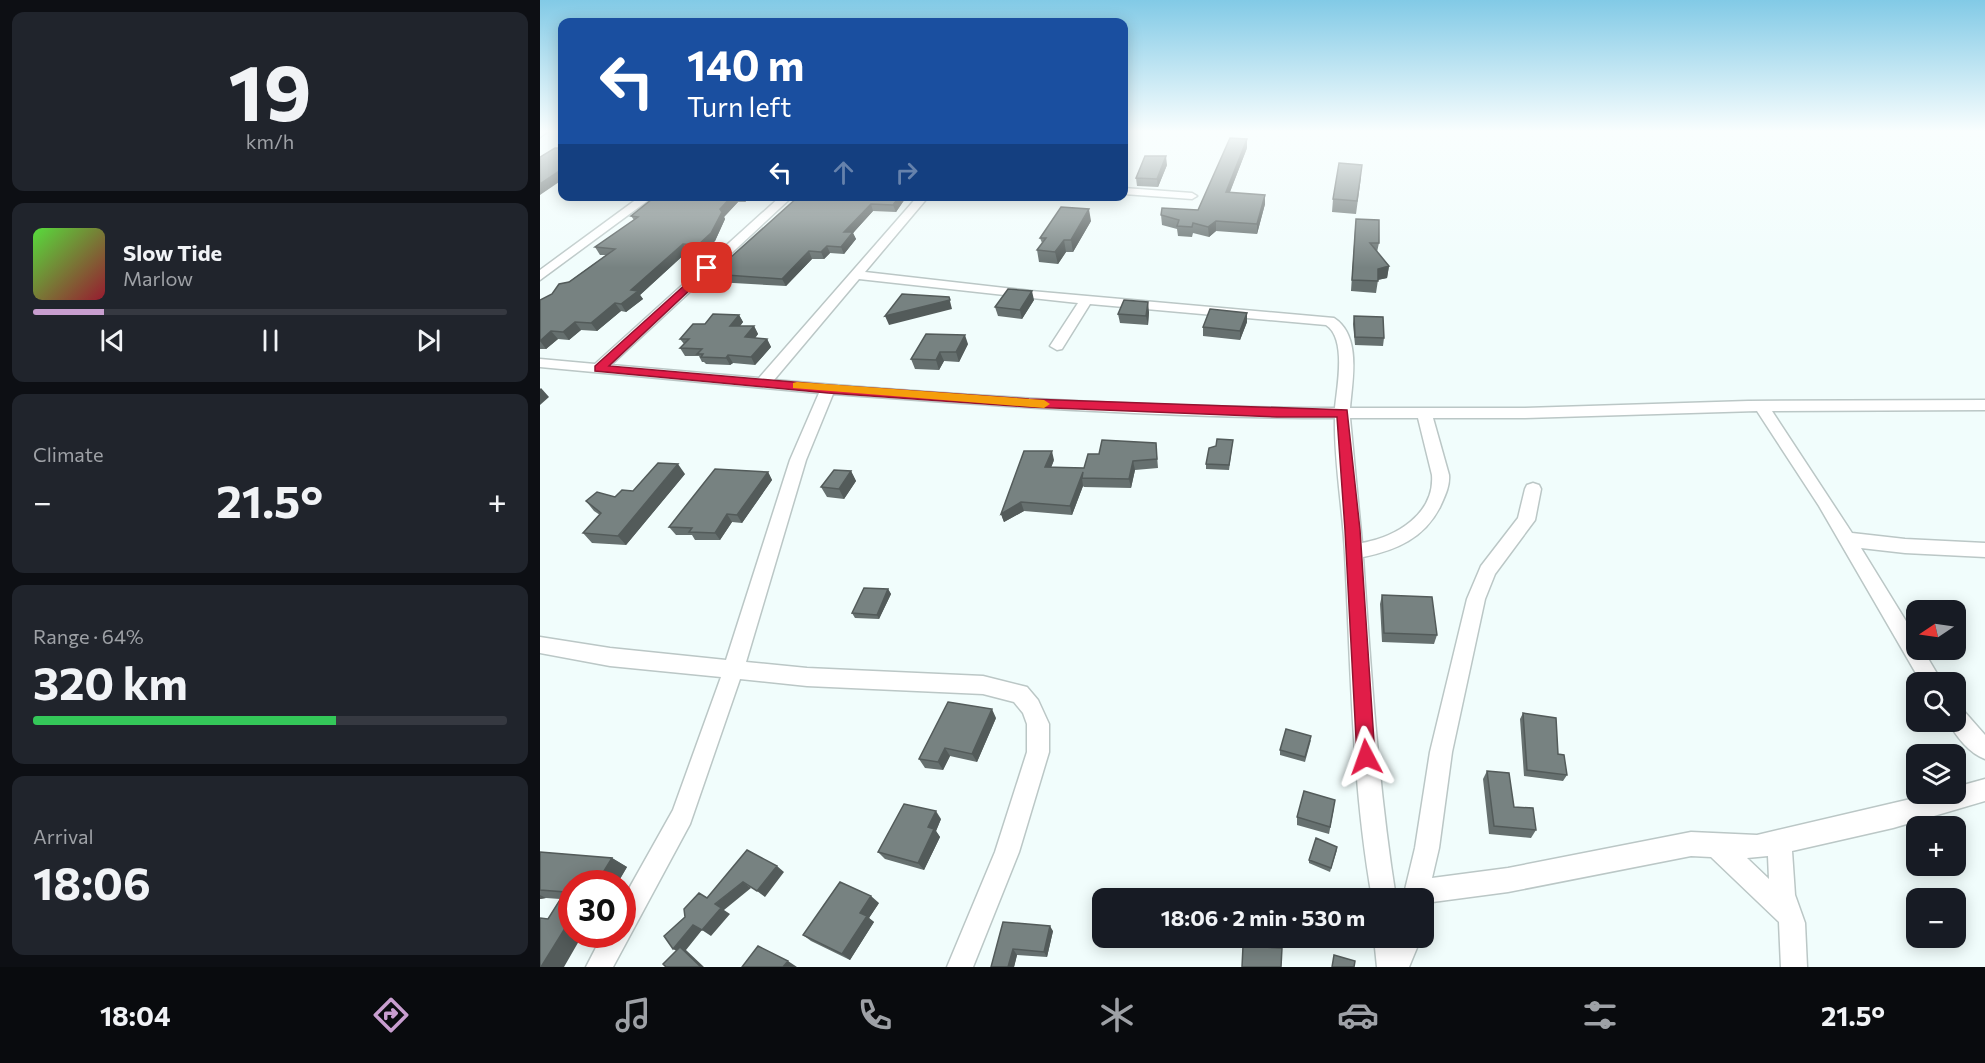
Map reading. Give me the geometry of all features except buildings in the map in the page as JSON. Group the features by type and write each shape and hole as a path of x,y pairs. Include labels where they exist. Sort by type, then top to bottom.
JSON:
{"street":[{"path":"1128,191 1192,196"},
{"path":"540,276 642,201"},
{"path":"599,368 783,201"},
{"path":"764,382 920,201"},
{"path":"856,275 1086,300 1334,323 1342,339 1346,363 1343,413 1354,552 1358,650 1368,779 1383,888"},
{"path":"1058,346 1086,300"},
{"path":"540,363 828,389 1029,403 1277,413 1525,413 1761,406 1985,405"},
{"path":"636,901 682,816 734,668 798,460 828,389"},
{"path":"1761,406 1847,539 1926,672"},
{"path":"1354,552 1383,547 1400,539 1419,527 1430,510 1441,480 1425,413"},
{"path":"1417,888 1427,848 1441,752 1476,599 1487,571 1526,520 1533,489"},
{"path":"1847,539 1905,546 1985,550"},
{"path":"540,645 610,657 807,677 983,685 1020,694 1031,707 1038,724 1038,752 1006,852 960,967"},
{"path":"1966,731 1985,749"},
{"path":"1434,892 1508,880 1691,844 1757,847 1893,816 1985,790"},
{"path":"1781,841 1783,895 1790,917 1795,948 1794,967"},
{"path":"1716,845 1790,917"},
{"path":"599,967 610,948"},
{"path":"1388,948 1390,967"},
{"path":"1396,967 1404,948"}],"slow traffic":[{"path":"797,386 1044,404"}],"route":[{"path":"707,268 599,368 828,389 1029,403 1277,413 1343,413 1353,530 1358,650 1366,757"}]}
